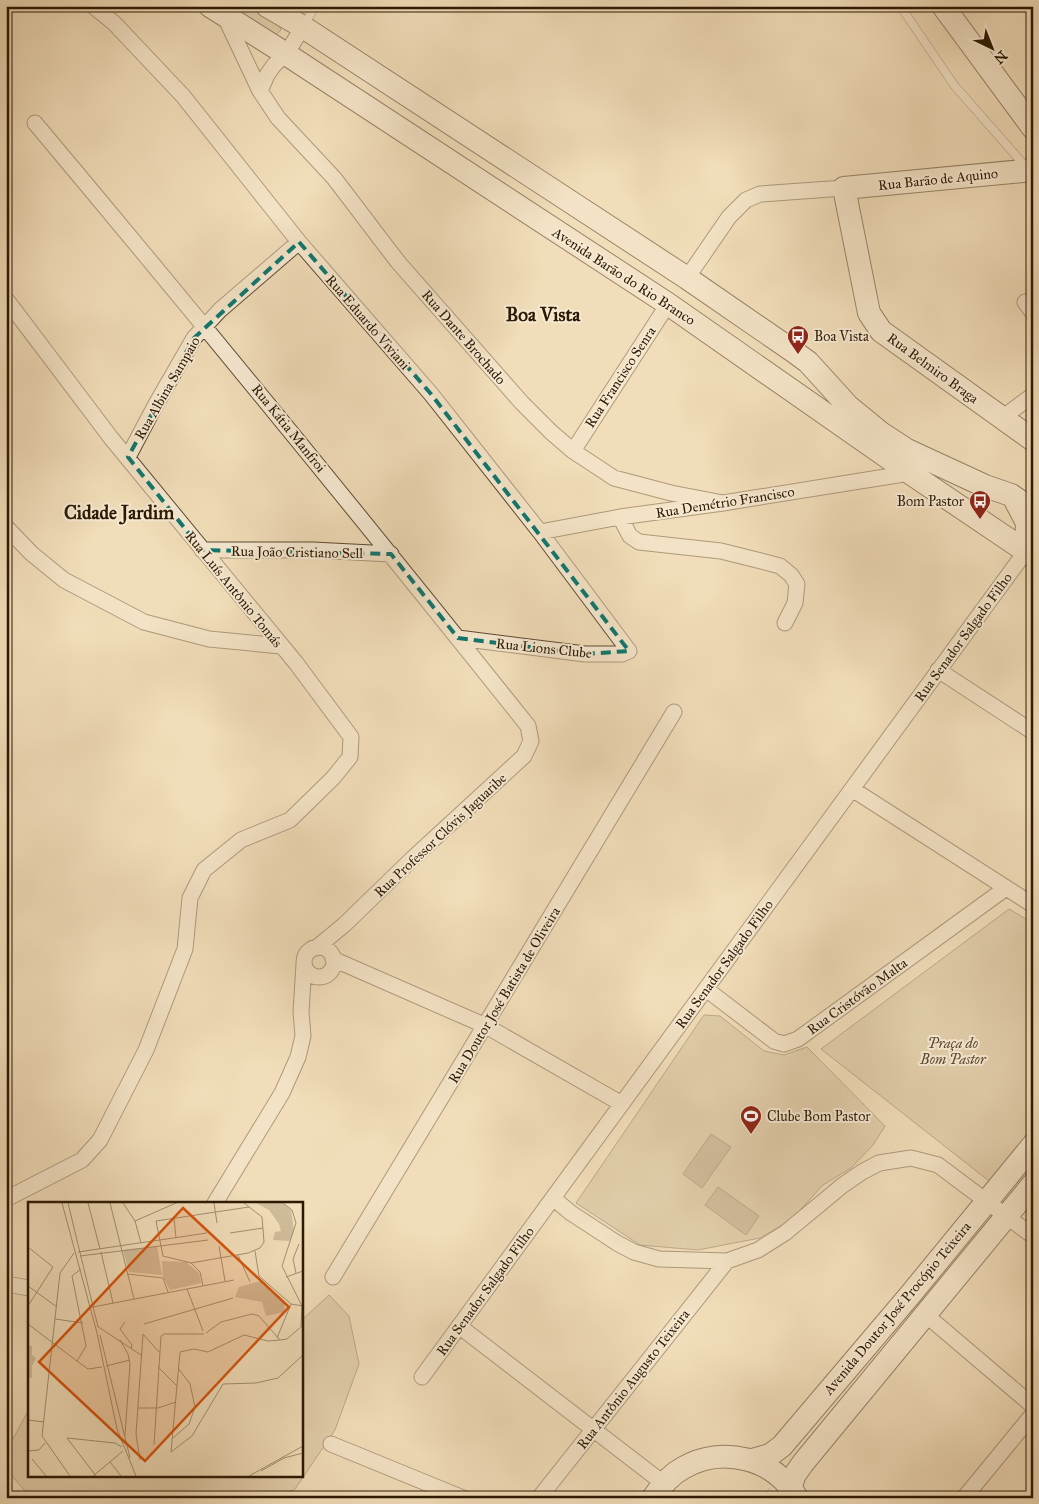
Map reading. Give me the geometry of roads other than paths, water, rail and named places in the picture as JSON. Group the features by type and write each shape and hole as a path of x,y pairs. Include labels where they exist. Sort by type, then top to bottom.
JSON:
{"main road":[{"path":"266,6 303,27 687,278 793,351 808,362 848,406 881,433 907,450 985,486 1012,495 1033,510"},
{"path":"943,6 1033,128"},
{"name":"Avenida Barão do Rio Branco","path":"218,11 668,304 879,452 1031,551"},
{"path":"497,193 502,176 511,164"},
{"name":"Rua Barão de Aquino","path":"844,188 1031,170"},
{"name":"Rua Belmiro Braga","path":"844,188 869,313 881,331 1033,440"},
{"path":"774,378 785,371 791,362 793,351"},
{"path":"879,452 884,467 884,477"},
{"path":"910,473 985,486"},
{"path":"1012,495 1028,523 1031,551"},
{"name":"Avenida Doutor José Procópio Teixeira","path":"752,1460 770,1455 782,1446 910,1295 1033,1145"},
{"name":"Avenida Doutor José Procópio Teixeira","path":"794,1493 794,1476 803,1463 864,1392 1033,1184"},
{"path":"843,1374 864,1392"},
{"path":"660,1491 682,1468 705,1458 728,1456 752,1460 774,1471 794,1493"}],"street":[{"name":"Rua Eduardo Viviani","path":"93,6 114,22 182,96 298,242 431,394 540,532 629,651"},
{"name":"Rua Dante Brochado","path":"218,11 260,90 278,118 334,178 398,262 522,403 551,432 572,451 614,478 723,504"},
{"path":"260,90 270,70 286,54 303,27"},
{"name":"Rua Kátia Manfroi","path":"35,123 392,554 528,726 531,741"},
{"path":"687,278 729,217 746,200 760,194 844,188"},
{"name":"Rua Albina Sampaio","path":"128,457 194,338 220,310 298,242"},
{"name":"Rua Luís Antônio Tomás","path":"6,299 111,438 296,663 351,737 350,757 333,778 290,820 241,840 204,870 190,898 185,949 146,1050 100,1140 82,1160 6,1200"},
{"name":"Rua Francisco Senra","path":"572,451 668,304"},
{"path":"1002,418 1033,396"},
{"name":"Rua Demétrio Francisco","path":"540,532 910,473"},
{"path":"620,518 630,536 639,542 721,551 780,566 798,584 795,603 784,623"},
{"path":"6,527 31,552 64,580 144,622 209,639 281,646"},
{"name":"Rua João Cristiano Sell","path":"202,550 313,550 392,554"},
{"name":"Rua Senador Salgado Filho","path":"422,1377 938,670 1031,551"},
{"name":"Rua Lions Clube","path":"458,638 585,654 622,654 629,651"},
{"path":"938,670 1033,732"},
{"name":"Rua Doutor José Batista de Oliveira","path":"334,1277 674,712"},
{"name":"Rua Professor Clóvis Jaguaribe","path":"326,952 344,925 412,859 524,756 531,741"},
{"path":"852,789 1033,906"},
{"name":"Rua Cristóvão Malta","path":"706,988 774,1041 784,1044 798,1039 1006,888"},
{"path":"216,1202 282,1093 298,1056 303,1036 304,964 306,955 312,949 326,952 486,1026 622,1104"},
{"path":"302,1000 320,977 330,972 334,964 326,952"},
{"path":"304,964 311,975 320,977"},
{"path":"553,1198 571,1213 634,1252 659,1259 727,1261 758,1250 785,1233 843,1184 862,1172 879,1163 911,1158 938,1165 1033,1236"},
{"name":"Rua Antônio Augusto Teixeira","path":"539,1498 727,1261"},
{"path":"6,1284 28,1288"},
{"path":"926,1315 1033,1406"},
{"path":"459,1326 593,1429 660,1491"},
{"path":"964,1498 1033,1414"},
{"path":"331,1444 463,1498"}],"lane":[{"path":"303,27 315,6"},
{"path":"901,7 954,85 1031,170"}],"place":[{"name":"Boa Vista","path":"798,355"},
{"name":"Bom Pastor","path":"980,520"},
{"name":"Clube Bom Pastor","path":"751,1135"}],"district":[{"name":"Boa Vista","path":"543,314"},
{"name":"Cidade Jardim","path":"119,512"}],"park label":[{"name":"Praça do Bom Pastor","path":"953,1052"}]}
